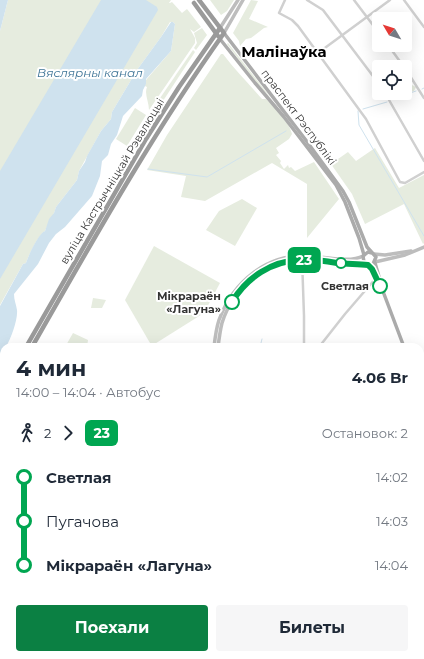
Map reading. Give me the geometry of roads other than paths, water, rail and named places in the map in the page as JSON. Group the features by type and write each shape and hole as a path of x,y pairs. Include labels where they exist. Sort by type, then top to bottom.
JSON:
{"highway":[{"name":"праспект Рэспублікі","path":"199,0 224,33"},
{"name":"праспект Рэспублікі","path":"194,3 220,39"},
{"name":"вуліца Кастрычніцкай Рэвалюцыі","path":"28,343 129,168 179,87 220,28"},
{"name":"вуліца Кастрычніцкай Рэвалюцыі","path":"34,343 128,181 173,107 224,33"},
{"path":"129,168 134,171"},
{"path":"123,178 128,181"},
{"path":"41,321 46,324"},
{"path":"33,334 38,337"}],"main road":[{"name":"праспект Рэспублікі","path":"224,33 339,185 349,202 364,240 376,258 375,262 384,294"},
{"name":"праспект Рэспублікі","path":"220,39 255,83 284,116 336,185 346,202 358,233 364,256 364,262 372,269 384,294"},
{"path":"364,256 368,252 373,253"},
{"path":"368,265 372,265 375,262"},
{"path":"384,294 402,343"}],"street":[{"path":"220,28 238,0"},
{"path":"224,33 243,0"},
{"path":"285,0 279,13 296,24 366,119 398,179 402,183 407,182 424,172"},
{"path":"308,0 323,10 372,75"},
{"path":"354,0 372,24"},
{"path":"318,53 390,0"},
{"path":"404,0 424,27"},
{"path":"412,79 424,98"},
{"path":"390,100 424,161"},
{"path":"375,262 397,257 424,247"},
{"path":"373,253 385,255 416,250"},
{"path":"216,343 217,326 231,296 243,281 261,268 272,262 283,259 302,258 354,260 364,256"},
{"path":"302,258 368,265"},
{"path":"302,258 304,343"},
{"path":"322,343 376,278"}],"water":[{"path":"0,0 8,0 0,31"},
{"name":"Вяслярны канал","path":"101,0 146,0 157,7 158,10 0,279 0,171"},
{"path":"171,22 173,22 175,24 171,51 146,79 142,96 123,116 117,135 111,144 108,155 102,161 100,176 92,196 65,227 56,234 49,243 38,264 14,294 17,310 15,324 8,343 0,343 0,306 23,264 26,263 37,240 45,231 49,219 54,213 56,207 77,180 79,171 87,156 101,131 111,119 112,112 137,70"}],"waterway":[{"path":"412,92 416,91"},
{"path":"363,109 387,102"},
{"path":"358,111 359,125 424,236"},
{"path":"148,169 207,177 286,131"},
{"path":"261,343 262,339"}],"place":[{"name":"Светлая","path":"380,286"},
{"name":"Мікрараён «Лагуна»","path":"232,302"}],"district":[{"name":"Малінаўка","path":"284,52"}]}
